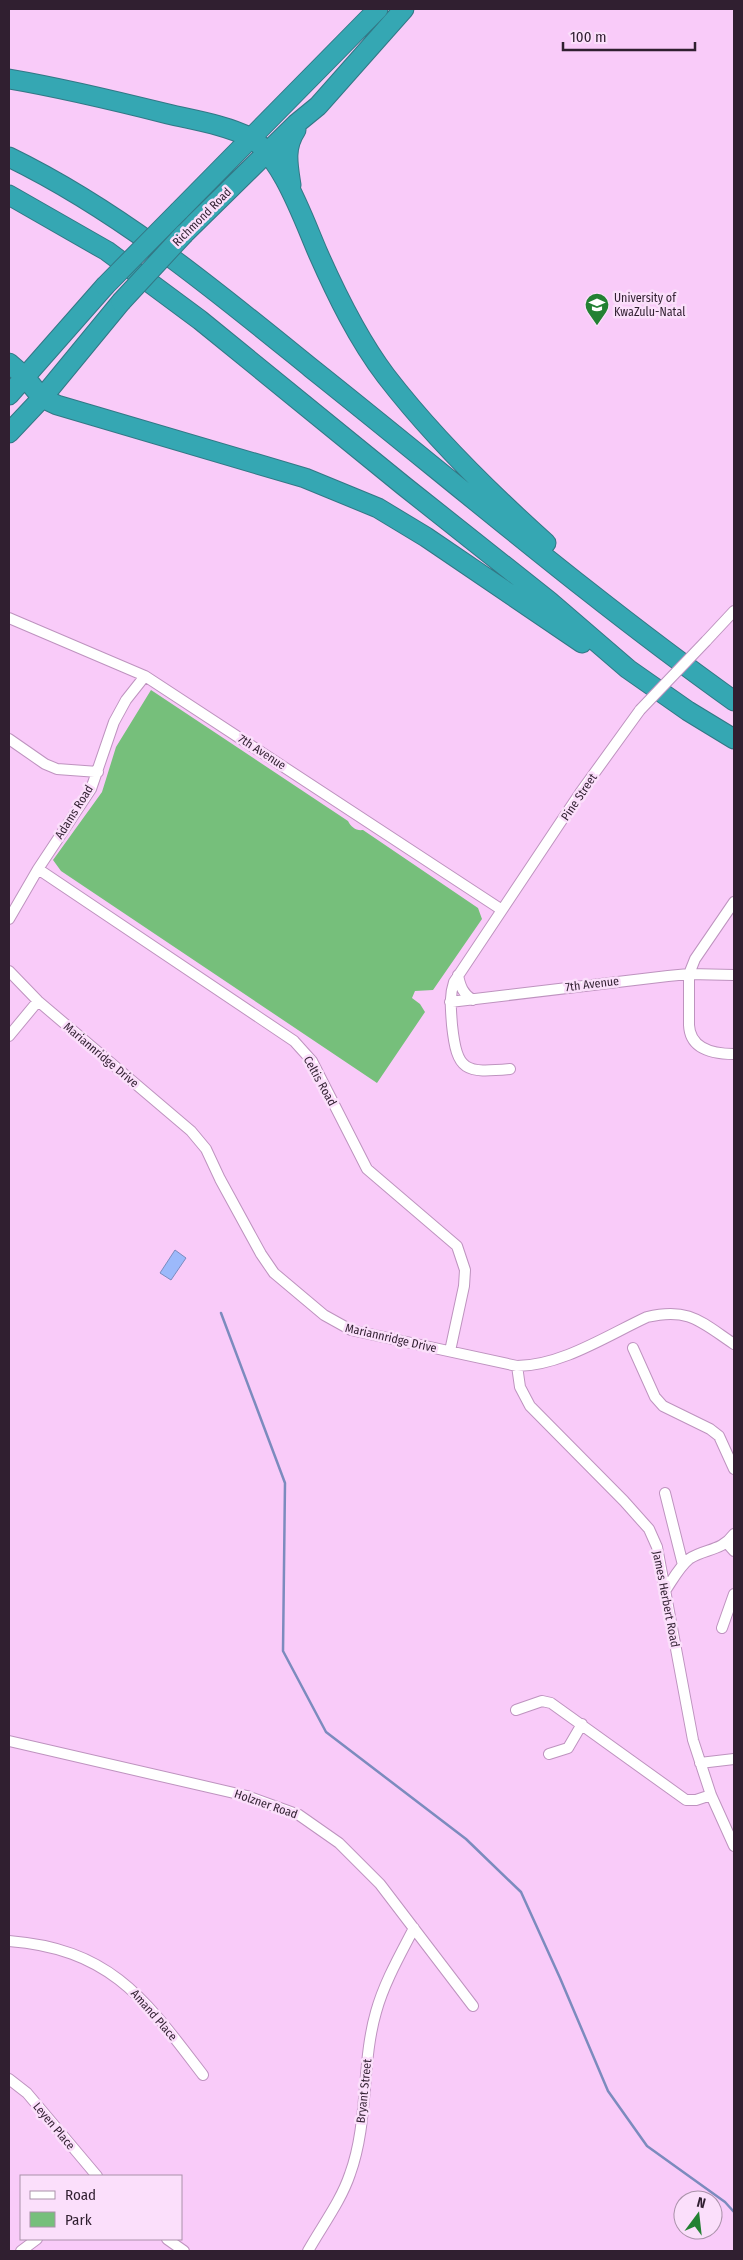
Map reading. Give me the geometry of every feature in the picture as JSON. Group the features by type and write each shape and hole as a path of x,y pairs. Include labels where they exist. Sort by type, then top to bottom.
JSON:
{"highway":[{"name":"Richmond Road","path":"9,395 105,286 378,9"},
{"name":"Richmond Road","path":"9,433 42,398 122,302 184,234 296,124 318,106 404,9"},
{"path":"9,79 207,123 249,138 267,154 292,191 332,284 360,337 386,375 468,469 507,508 557,553 644,627 651,642"},
{"path":"292,191 286,154 287,146 294,132 318,106"},
{"path":"9,157 135,232 219,294 651,642 734,701"},
{"path":"9,195 107,251 200,320 549,601 628,669 688,711 734,739"},
{"path":"9,362 24,376 42,398 57,405 305,478 378,508 426,537 597,654 628,669"}],"street":[{"name":"Pine Street","path":"450,1002 451,991 458,975 580,793 640,710 734,611"},
{"name":"7th Avenue","path":"9,618 145,676 502,910"},
{"name":"Adams Road","path":"9,919 38,869 91,789 114,722 126,700 145,676"},
{"path":"9,739 45,764 57,769 98,772"},
{"name":"Celtis Road","path":"38,869 294,1041 312,1060 367,1169 457,1246 465,1270 464,1286 450,1351"},
{"path":"734,902 695,959 689,974 690,1034 694,1042 709,1052 734,1054"},
{"name":"Mariannridge Drive","path":"9,971 38,1001 191,1131 206,1150 261,1254 274,1273 333,1321 351,1330 517,1366 541,1364 564,1356 647,1317 661,1314 685,1314 734,1344"},
{"name":"7th Avenue","path":"450,1002 689,974 734,975"},
{"path":"458,975 460,985 473,1000"},
{"path":"9,1036 38,1001"},
{"path":"450,1002 454,1044 460,1061 474,1069 484,1071 510,1068"},
{"path":"633,1348 655,1397 663,1406 710,1429 719,1436 734,1469"},
{"name":"James Herbert Road","path":"517,1366 520,1387 530,1406 624,1501 649,1529 657,1547 693,1740 711,1795 734,1846"},
{"path":"665,1493 683,1565"},
{"path":"665,1591 683,1565 691,1558 730,1547 734,1534"},
{"path":"722,1628 734,1594"},
{"path":"516,1710 538,1702 546,1702 582,1724 686,1800 696,1800 711,1795"},
{"path":"549,1754 568,1748 582,1724"},
{"name":"Holzner Road","path":"9,1741 247,1796 299,1816 320,1828 358,1861 380,1884 473,2006"},
{"path":"700,1762 734,1759"},
{"name":"Bryant Street","path":"308,2251 350,2174 360,2130 366,2071 376,2012 386,1986 414,1928"},
{"name":"Amand Place","path":"9,1942 60,1949 97,1964 129,1986 161,2019 203,2075"},
{"name":"Leyen Place","path":"9,2079 27,2094 96,2175"},
{"path":"21,2251 36,2240"},
{"path":"168,2240 184,2251"}],"green space":[{"path":"151,690 348,821 354,828 363,830 478,908 482,919 433,990 415,991 412,998 420,1004 425,1012 377,1083 61,871 53,860 102,792 116,747"}],"water":[{"path":"175,1250 186,1258 171,1280 160,1273"}],"waterway":[{"path":"221,1313 285,1483 283,1651 326,1732 466,1839 521,1892 608,2091 647,2146 725,2202 734,2212"}],"place":[{"name":"University of KwaZulu-Natal","path":"597,326"}]}
